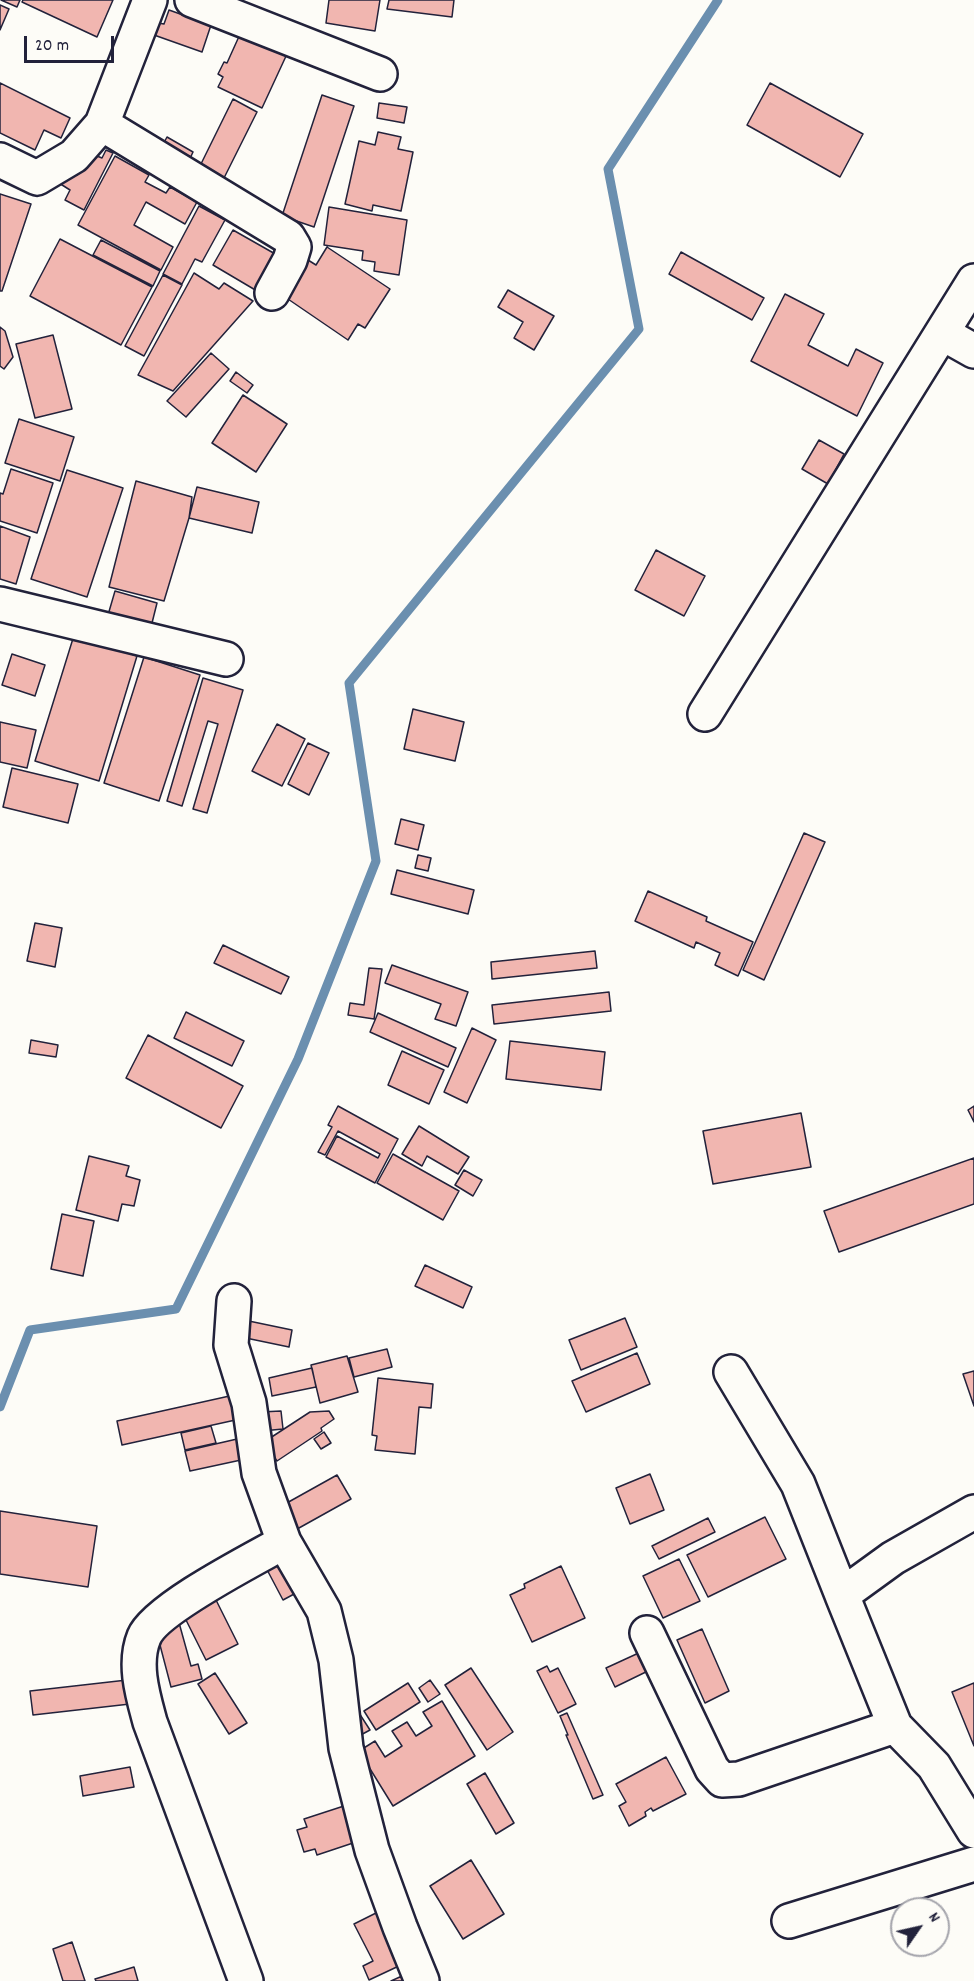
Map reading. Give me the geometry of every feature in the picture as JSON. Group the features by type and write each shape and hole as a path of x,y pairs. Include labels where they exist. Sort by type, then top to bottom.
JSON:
{"street":[{"path":"0,160 37,178 74,156 102,124 150,0"},
{"path":"192,0 380,74"},
{"path":"102,124 288,237 294,247 273,293"},
{"path":"705,714 974,281"},
{"path":"942,333 974,351"},
{"path":"0,604 226,659"},
{"path":"234,1300 231,1345 249,1403 259,1473 284,1542 324,1611 336,1660 346,1748 369,1838 400,1927 422,1981"},
{"path":"731,1372 798,1484 895,1726 934,1766 974,1831"},
{"path":"842,1595 893,1557 974,1512"},
{"path":"246,1981 150,1722 142,1689 139,1661 143,1638 150,1626 169,1609 284,1542"},
{"path":"647,1634 712,1769 722,1780 739,1779 895,1726"},
{"path":"789,1921 974,1864"}],"building":[{"path":"1,0 20,0 17,7"},
{"path":"23,0 113,0 97,37 22,2"},
{"path":"329,0 380,0 375,31 326,23"},
{"path":"389,0 454,0 452,17 387,9"},
{"path":"0,5 9,9 0,30"},
{"path":"169,10 211,25 202,52 154,35 158,23 164,24"},
{"path":"241,32 287,54 262,108 218,87 223,77 218,74 224,62 227,63"},
{"path":"0,83 70,118 61,138 44,130 35,150 0,133"},
{"path":"770,83 863,134 840,177 747,125"},
{"path":"322,95 354,106 314,227 282,216"},
{"path":"233,99 257,112 221,184 197,172"},
{"path":"379,103 407,107 404,123 377,118"},
{"path":"378,132 401,137 398,149 413,152 401,211 373,205 372,211 345,204 359,141 375,145"},
{"path":"167,137 193,152 187,165 160,150"},
{"path":"106,150 113,153 84,210 65,200 70,190 59,183 66,169 77,175 97,156 102,158"},
{"path":"115,156 149,175 145,182 166,193 170,187 197,202 185,224 146,202 134,225 173,247 161,270 78,225"},
{"path":"0,194 31,204 2,291 0,291"},
{"path":"199,206 225,220 202,262 195,259 182,284 163,274"},
{"path":"329,207 407,220 399,275 374,271 375,262 362,260 363,251 324,245"},
{"path":"233,230 277,255 257,291 213,265"},
{"path":"60,239 152,287 121,345 30,296"},
{"path":"101,240 160,271 153,286 93,255"},
{"path":"327,247 390,289 365,328 358,324 348,340 285,297 308,260 316,265"},
{"path":"681,252 764,298 752,320 669,274"},
{"path":"194,273 219,289 224,283 253,301 173,391 138,375"},
{"path":"163,275 182,285 144,356 125,346"},
{"path":"508,290 554,316 534,350 514,338 523,322 498,307"},
{"path":"785,294 824,314 808,345 848,366 856,349 883,363 857,416 751,361"},
{"path":"0,327 5,331 13,357 4,369 0,366"},
{"path":"53,335 72,409 35,418 16,344"},
{"path":"211,353 229,369 186,417 167,401"},
{"path":"236,372 253,385 247,393 230,381"},
{"path":"243,395 287,424 256,472 212,443"},
{"path":"19,419 74,437 60,481 5,463"},
{"path":"819,440 844,454 828,484 802,469"},
{"path":"11,469 53,483 37,533 0,521 0,493 3,494"},
{"path":"67,470 123,488 87,597 31,579"},
{"path":"136,481 192,497 189,518 164,601 109,587"},
{"path":"197,487 259,502 252,533 189,518"},
{"path":"0,526 30,537 16,584 0,579"},
{"path":"656,550 705,576 684,616 635,590"},
{"path":"115,591 157,603 151,627 108,615"},
{"path":"75,632 137,656 99,781 35,761"},
{"path":"12,654 45,665 35,696 2,685"},
{"path":"144,657 200,675 159,801 104,783"},
{"path":"203,678 243,690 207,813 193,809 218,724 208,721 182,806 167,801"},
{"path":"413,709 464,722 455,761 404,749"},
{"path":"0,722 36,730 27,768 0,762"},
{"path":"277,724 305,739 282,786 252,771"},
{"path":"308,743 329,753 309,795 288,784"},
{"path":"12,768 78,784 68,823 3,807"},
{"path":"401,819 424,825 418,850 395,844"},
{"path":"804,833 825,842 764,980 743,970"},
{"path":"418,855 431,858 428,871 415,868"},
{"path":"397,870 474,890 468,914 391,894"},
{"path":"648,891 707,917 706,921 753,942 738,976 715,965 720,953 696,942 694,948 635,921"},
{"path":"35,923 62,928 55,967 27,961"},
{"path":"223,945 289,977 281,994 214,963"},
{"path":"595,951 597,968 492,979 491,962"},
{"path":"392,965 468,992 456,1026 435,1019 441,1004 385,983"},
{"path":"369,968 382,969 374,1019 348,1015 350,1003 364,1005"},
{"path":"609,992 611,1011 494,1024 492,1005"},
{"path":"186,1012 244,1041 232,1066 174,1038"},
{"path":"378,1013 456,1048 448,1067 370,1032"},
{"path":"472,1028 496,1040 467,1103 444,1092"},
{"path":"148,1035 243,1086 221,1128 126,1078"},
{"path":"31,1040 58,1045 56,1057 29,1053"},
{"path":"510,1041 605,1052 601,1090 506,1079"},
{"path":"402,1051 444,1070 429,1104 388,1085"},
{"path":"338,1106 398,1139 375,1183 326,1157 337,1136 378,1158 380,1154 338,1131 325,1155 318,1152 332,1127 328,1125"},
{"path":"974,1106 974,1122 968,1110"},
{"path":"801,1113 811,1167 713,1184 703,1131"},
{"path":"419,1126 469,1157 458,1174 427,1156 422,1166 402,1154"},
{"path":"393,1154 459,1191 443,1220 377,1183"},
{"path":"89,1156 129,1166 126,1176 140,1180 134,1206 122,1204 118,1221 76,1210"},
{"path":"974,1158 974,1204 839,1252 824,1211"},
{"path":"464,1170 482,1180 473,1196 455,1185"},
{"path":"62,1214 94,1221 83,1276 51,1269"},
{"path":"425,1265 472,1287 463,1308 415,1286"},
{"path":"625,1318 637,1347 581,1370 569,1340"},
{"path":"244,1320 292,1330 289,1347 241,1337"},
{"path":"387,1349 392,1367 354,1377 349,1358"},
{"path":"637,1353 650,1384 586,1412 572,1381"},
{"path":"347,1356 358,1392 320,1403 311,1365"},
{"path":"312,1368 316,1387 272,1396 269,1378"},
{"path":"974,1371 974,1406 963,1374"},
{"path":"378,1378 433,1384 431,1408 419,1407 415,1454 375,1450 377,1436 372,1435"},
{"path":"234,1395 240,1419 122,1445 117,1421"},
{"path":"281,1411 283,1429 262,1431 261,1412"},
{"path":"329,1411 334,1419 321,1428 322,1431 277,1461 264,1442 310,1412"},
{"path":"211,1426 216,1443 185,1450 181,1433"},
{"path":"324,1432 331,1443 321,1449 314,1439"},
{"path":"237,1439 241,1460 190,1471 185,1451"},
{"path":"650,1474 664,1510 630,1524 616,1488"},
{"path":"337,1475 351,1499 290,1533 276,1509"},
{"path":"0,1511 97,1526 88,1587 0,1574"},
{"path":"765,1517 786,1559 708,1597 687,1555"},
{"path":"708,1518 715,1532 659,1559 652,1546"},
{"path":"280,1555 296,1593 283,1600 264,1564"},
{"path":"679,1559 700,1601 663,1618 643,1576"},
{"path":"561,1566 585,1618 532,1642 510,1595 525,1588 524,1584"},
{"path":"213,1594 238,1644 206,1660 181,1610"},
{"path":"178,1619 191,1666 198,1664 202,1679 171,1687 155,1626"},
{"path":"702,1629 729,1691 705,1703 677,1640"},
{"path":"643,1651 652,1669 615,1687 606,1668"},
{"path":"547,1666 550,1672 558,1668 576,1704 558,1713 537,1671"},
{"path":"471,1668 513,1732 487,1750 445,1685"},
{"path":"215,1673 247,1723 229,1734 198,1684"},
{"path":"127,1680 130,1704 33,1715 30,1691"},
{"path":"430,1680 440,1694 428,1702 419,1688"},
{"path":"408,1683 420,1702 376,1730 364,1711"},
{"path":"974,1683 974,1746 952,1692"},
{"path":"442,1701 475,1756 393,1806 359,1751 375,1741 385,1757 402,1746 392,1731 407,1722 416,1736 432,1726 423,1712"},
{"path":"359,1713 370,1730 357,1737 347,1720"},
{"path":"567,1713 603,1795 593,1799 560,1716"},
{"path":"666,1757 686,1794 653,1811 651,1808 645,1812 646,1816 629,1826 619,1806 626,1802 616,1784"},
{"path":"130,1767 134,1787 83,1796 80,1776"},
{"path":"485,1773 514,1823 496,1834 467,1784"},
{"path":"350,1804 362,1840 317,1855 315,1849 304,1852 297,1830 307,1827 304,1819"},
{"path":"471,1860 504,1914 463,1939 430,1886"},
{"path":"376,1913 401,1965 369,1980 363,1966 373,1961 354,1924"},
{"path":"72,1942 85,1981 63,1981 53,1949"},
{"path":"134,1967 138,1981 96,1981 95,1979"},
{"path":"402,1976 405,1981 391,1981"}],"waterway":[{"path":"0,1407 30,1330 176,1309 298,1059 376,861 349,683 639,329 608,169 718,0"}]}
